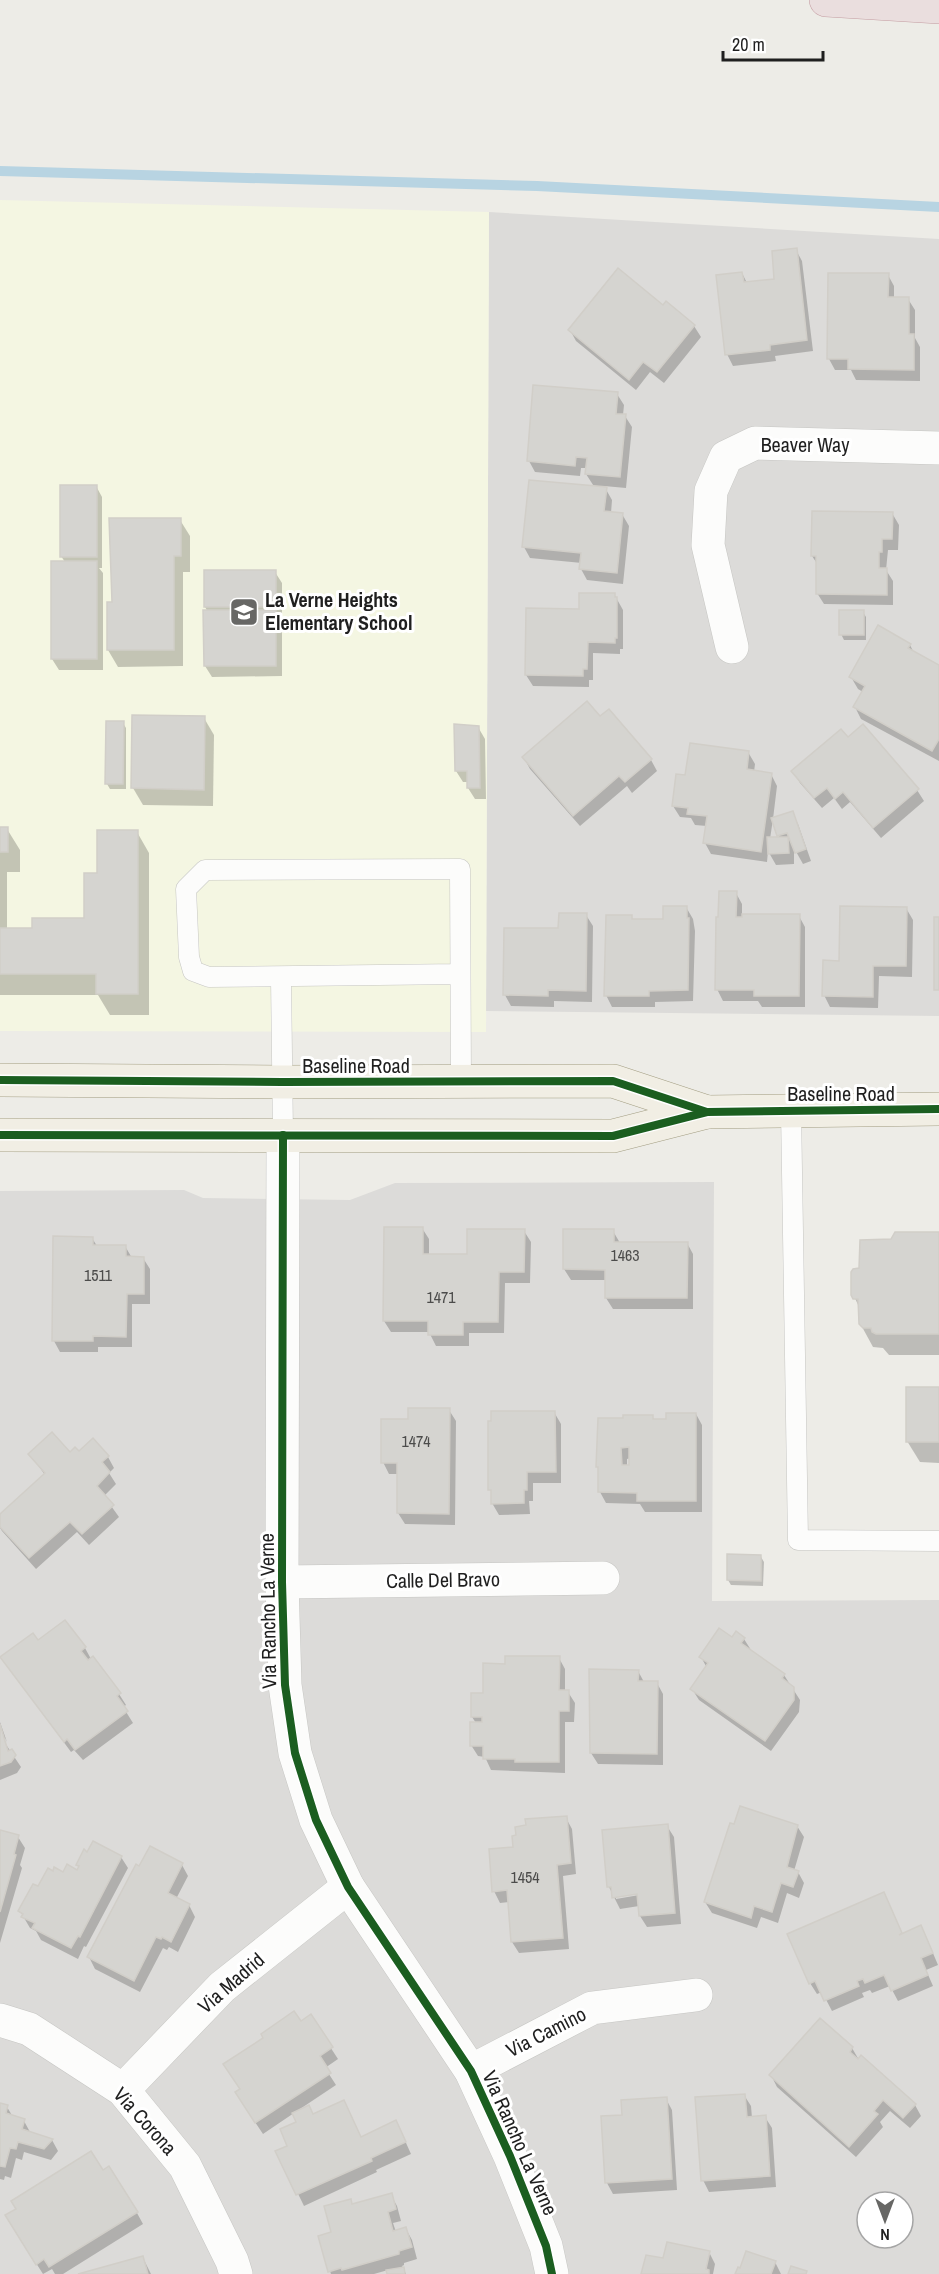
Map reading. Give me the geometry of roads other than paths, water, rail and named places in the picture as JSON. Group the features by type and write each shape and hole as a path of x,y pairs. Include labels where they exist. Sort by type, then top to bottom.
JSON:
{"highway":[{"path":"826,0 939,7"}],"main road":[{"name":"Baseline Road","path":"0,1080 613,1081 707,1112"},
{"name":"Baseline Road","path":"0,1135 613,1136 707,1112 939,1109"}],"street":[{"name":"Beaver Way","path":"732,647 708,545 711,491 726,457 755,443 939,448"},
{"name":"Via Rancho La Verne","path":"283,1136 282,1582 285,1685 295,1753 316,1820 348,1887 471,2071 510,2156 546,2246 552,2274"},
{"name":"Calle Del Bravo","path":"282,1582 603,1578"},
{"name":"Via Madrid","path":"123,2090 222,1987 348,1887"},
{"name":"Via Camino","path":"471,2071 592,2008 696,1995"},
{"name":"Via Corona","path":"0,2020 29,2029 123,2090 185,2166 232,2261 236,2274"}],"lane":[{"path":"460,974 280,978 208,977 193,971 189,957 186,889 205,870 460,869 461,1082"},
{"path":"280,978 283,1136"},
{"path":"791,1110 798,1540 939,1541"}],"waterway":[{"path":"0,171 537,186 939,207"}],"place":[{"name":"La Verne Heights Elementary School","path":"244,612"}]}
